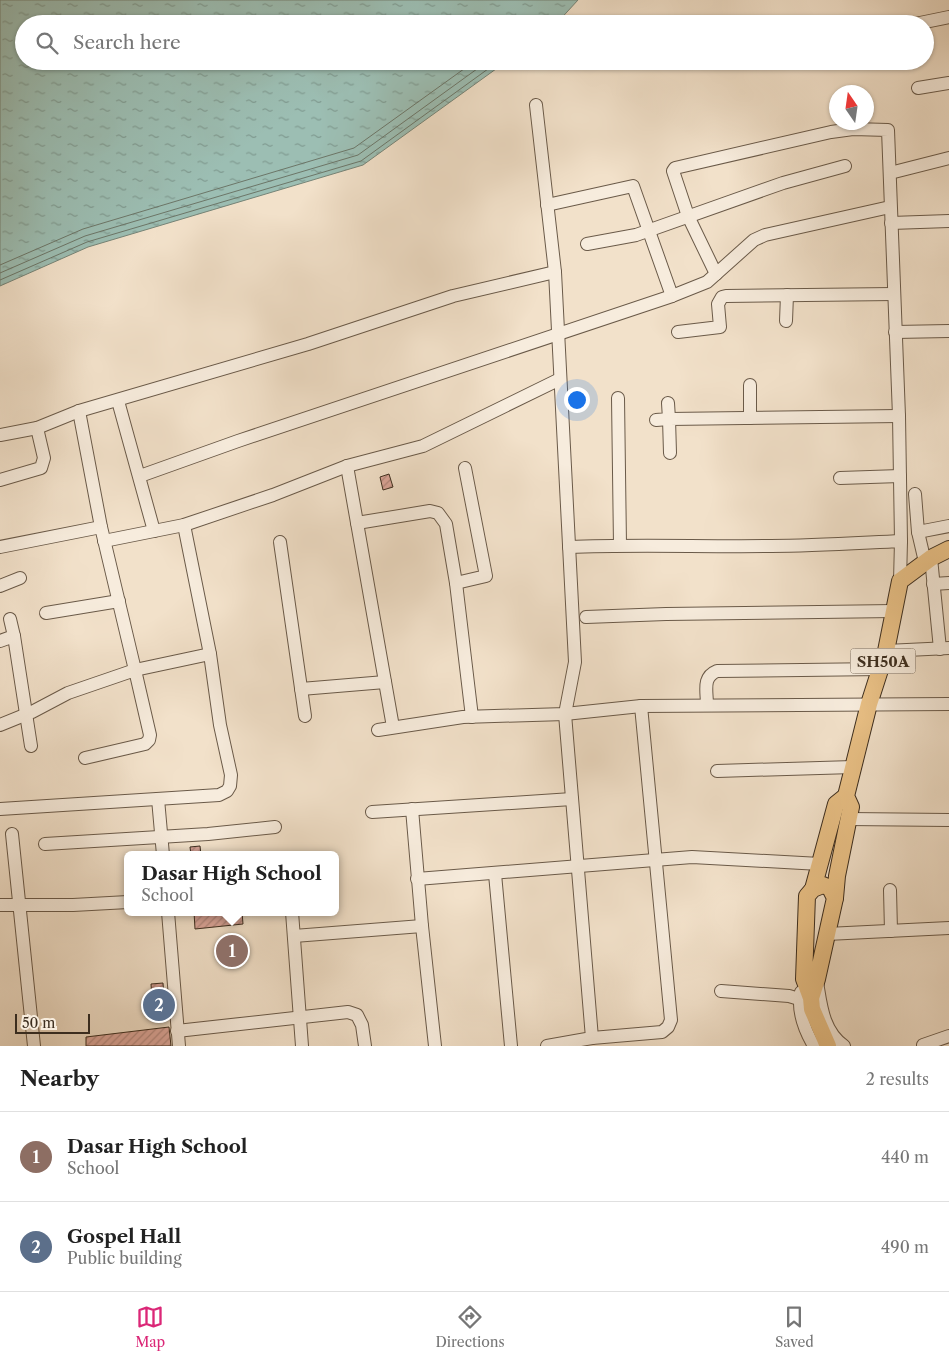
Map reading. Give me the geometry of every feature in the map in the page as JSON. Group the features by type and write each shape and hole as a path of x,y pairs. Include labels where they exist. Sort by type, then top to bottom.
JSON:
{"main road":[{"path":"900,581 928,560 949,549"},
{"name":"SH50A","path":"813,889 836,804 846,796 886,651 900,581"},
{"path":"828,1046 807,1002 811,979 826,934 835,898 837,876 851,808 846,796"},
{"path":"811,979 808,896 813,889 823,885 830,888 835,898"}],"street":[{"path":"934,20 949,17"},
{"path":"918,88 949,83"},
{"path":"536,105 555,272 575,662 565,714 592,1038"},
{"path":"716,274 688,216 673,171 675,168 831,132 880,128 888,130 899,416 900,581"},
{"path":"890,173 949,158"},
{"path":"587,244 636,235 783,183 845,166"},
{"path":"547,205 632,186 672,296"},
{"path":"140,476 238,441 672,296 707,282 754,240 765,235 890,207"},
{"path":"891,223 949,220"},
{"path":"0,435 37,428 79,412 308,344 453,296 555,272"},
{"path":"678,332 720,327 718,304 722,297 894,294"},
{"path":"786,321 787,295"},
{"path":"895,332 949,331"},
{"path":"104,541 184,525 274,495 347,466 424,446 560,379"},
{"path":"750,385 750,418"},
{"path":"618,398 620,545"},
{"path":"118,401 154,530"},
{"path":"668,403 662,419 670,453"},
{"path":"79,412 104,541 150,735 149,740 145,744 85,758"},
{"path":"662,419 899,416"},
{"path":"0,480 41,468 44,458 37,428"},
{"path":"347,466 393,728"},
{"path":"456,582 486,576 465,468"},
{"path":"840,478 900,476"},
{"path":"886,651 944,648 928,560 918,532 915,494"},
{"path":"357,523 430,510 438,513 446,524 456,582 472,717"},
{"path":"0,809 220,796 227,791 230,786 231,775 220,725 210,654 184,525"},
{"path":"918,532 949,526"},
{"path":"0,547 101,527"},
{"path":"569,547 620,545 679,547 774,546 901,541"},
{"path":"280,542 305,716"},
{"path":"0,586 20,578"},
{"path":"933,584 949,583"},
{"path":"46,613 119,601"},
{"path":"586,616 894,611"},
{"path":"10,618 31,746"},
{"path":"0,641 14,636"},
{"path":"0,725 25,715 68,693 135,670 210,654"},
{"path":"708,705 707,678 717,670 881,669"},
{"path":"301,689 385,682"},
{"path":"378,730 472,717 565,714 641,706 949,704"},
{"path":"547,1046 592,1038 662,1032 668,1027 671,1020 641,706"},
{"path":"717,771 853,767"},
{"path":"372,812 572,798"},
{"path":"158,799 163,851"},
{"path":"412,809 417,879 435,1046"},
{"path":"848,819 949,820"},
{"path":"45,844 208,834 275,826"},
{"path":"12,834 34,1046"},
{"path":"417,879 495,874 578,865 692,858 727,858 820,864"},
{"path":"495,874 512,1046"},
{"path":"890,890 891,931"},
{"path":"0,905 73,905 124,902"},
{"path":"168,916 179,1046"},
{"path":"292,916 302,1046"},
{"path":"294,936 422,926"},
{"path":"826,934 949,928"},
{"path":"811,979 828,1028 836,1040 844,1046"},
{"path":"721,991 789,996 807,1002"},
{"path":"807,1002 799,1005 805,1030 814,1046"},
{"path":"177,1031 348,1012 357,1015 362,1025 366,1046"},
{"path":"923,1044 949,1036"}],"water":[{"path":"0,0 578,0 564,15 15,15 15,70 495,70 363,165 88,247 0,286"}],"building":[{"path":"389,474 393,487 383,490 380,477"},
{"path":"200,846 201,851 190,851 190,847"},
{"path":"194,916 242,916 243,924 195,929"},
{"path":"163,983 165,1012 153,1013 151,984"},
{"path":"169,1027 171,1046 86,1046 86,1037"}],"place":[{"name":"Dasar High School","path":"232,951"},
{"name":"Gospel Hall","path":"159,1005"}]}
